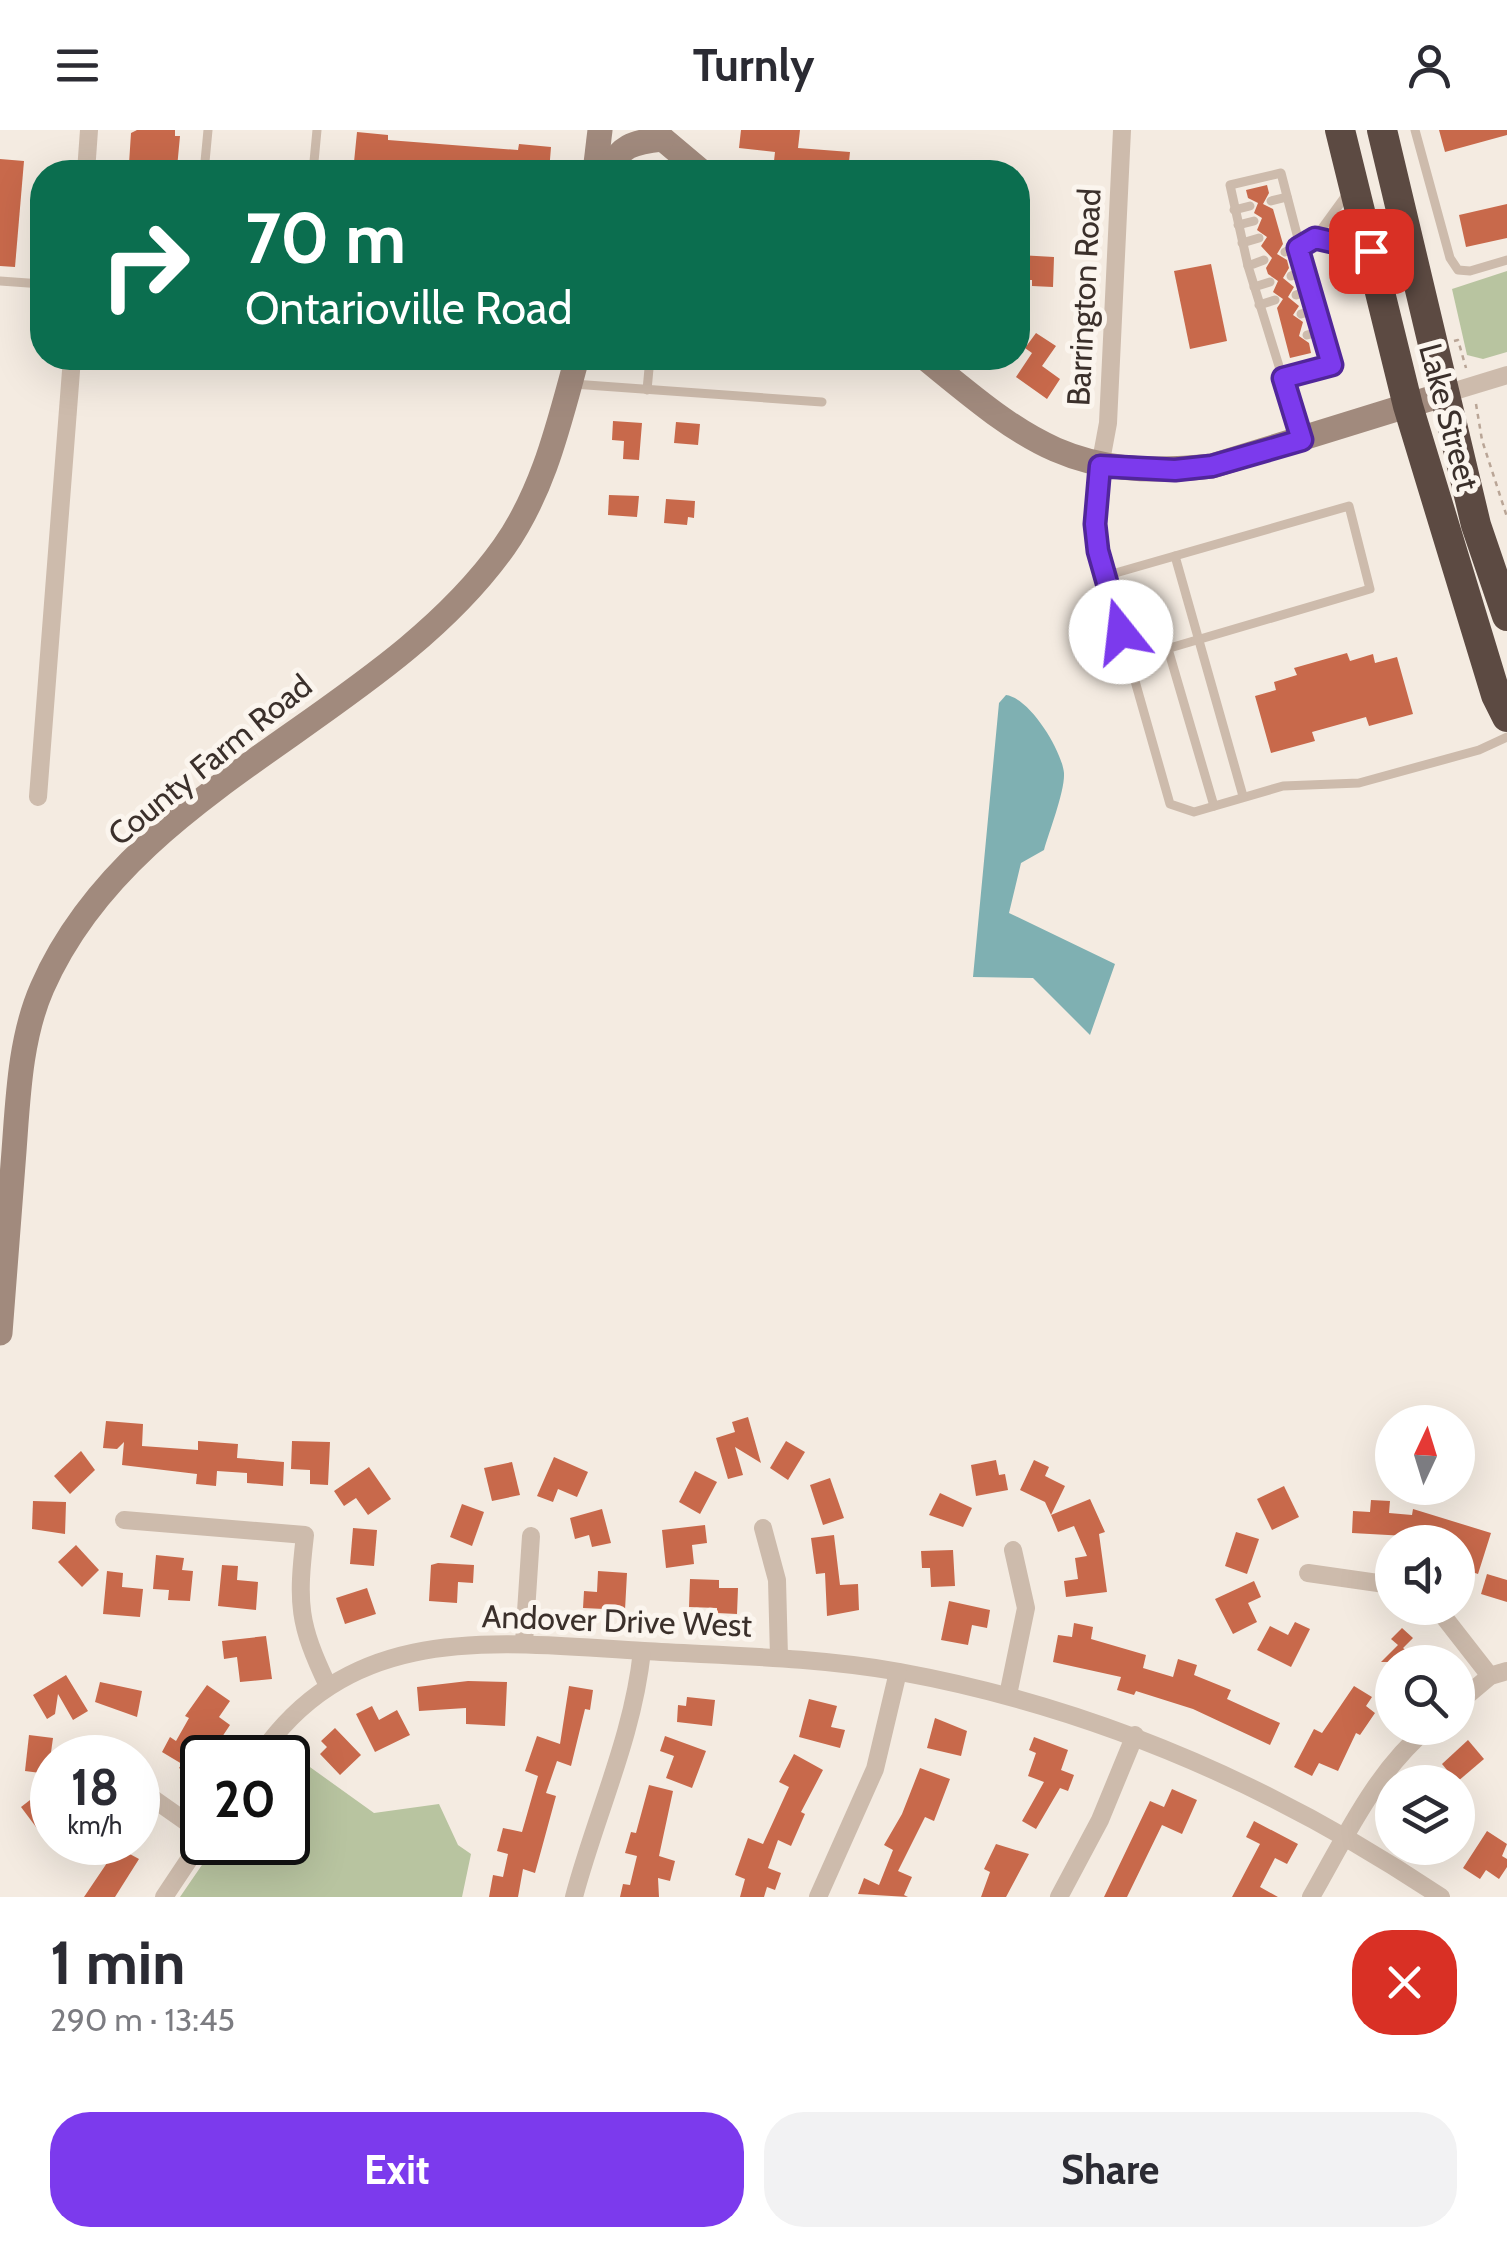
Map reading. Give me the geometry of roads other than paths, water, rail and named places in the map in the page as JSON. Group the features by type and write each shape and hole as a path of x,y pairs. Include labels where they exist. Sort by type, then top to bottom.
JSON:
{"highway":[{"name":"Lake Street","path":"1340,130 1445,538 1507,717"},
{"name":"Lake Street","path":"1382,130 1476,525 1507,616"}],"main road":[{"path":"596,160 600,130"},
{"path":"613,160 618,151 630,144 664,136 689,160"},
{"name":"County Farm Road","path":"0,1332 18,1092 26,1047 48,976 92,905 158,836 432,627 469,590 518,526 551,452 574,370"},
{"path":"941,370 1040,446 1100,466 1175,470 1212,466 1445,394"}],"street":[{"path":"87,160 89,130"},
{"name":"Barrington Road","path":"1100,466 1108,424 1122,130"},
{"path":"38,797 71,370"},
{"path":"1445,394 1507,375"},
{"path":"124,1520 305,1535 300,1617 306,1640 328,1686"},
{"path":"762,1528 777,1580 779,1657"},
{"path":"524,1642 531,1536"},
{"path":"1008,1695 1026,1608 1013,1550"},
{"path":"1308,1573 1375,1583"},
{"path":"1453,1625 1498,1674 1475,1691"},
{"name":"Andover Drive West","path":"276,1735 328,1686 370,1665 422,1649 524,1642 779,1657 898,1672 1008,1695 1135,1735 1234,1777 1346,1837 1441,1897"},
{"path":"574,1897 597,1816 633,1717 642,1651"},
{"path":"818,1897 876,1770 898,1672"},
{"path":"1059,1897 1100,1820 1135,1735"},
{"path":"1311,1897 1407,1745"},
{"path":"164,1897 184,1865"}],"lane":[{"path":"205,160 208,130"},
{"path":"315,160 318,130"},
{"path":"1415,130 1450,258 1458,270 1470,271 1507,260"},
{"path":"1283,378 1332,365 1281,173 1230,185 1270,346 1302,440"},
{"path":"1285,252 1315,238 1355,184"},
{"path":"1271,201 1286,196"},
{"path":"1234,210 1250,206"},
{"path":"1275,216 1290,212"},
{"path":"1238,225 1254,221"},
{"path":"1279,232 1294,228"},
{"path":"1242,243 1258,238"},
{"path":"1315,238 1371,251"},
{"path":"1248,266 1264,260"},
{"path":"1291,276 1306,270"},
{"path":"0,281 30,283"},
{"path":"1254,287 1270,282"},
{"path":"1296,295 1311,290"},
{"path":"1259,305 1275,300"},
{"path":"1301,314 1316,309"},
{"path":"1265,324 1280,320"},
{"path":"1307,336 1322,332"},
{"path":"1270,346 1286,342"},
{"path":"647,390 649,370"},
{"path":"571,384 822,402"},
{"path":"1100,466 1095,524 1105,576 1170,804 1194,812 1283,786 1360,784 1479,750 1507,736"},
{"path":"1105,576 1349,506 1370,590 1129,660"},
{"path":"1175,556 1243,796"},
{"path":"1168,649 1214,806"}],"water":[{"path":"1006,695 1025,705 1043,727 1064,773 1044,850 1021,863 1009,913 1115,964 1090,1035 1033,978 973,977 999,703"}]}
